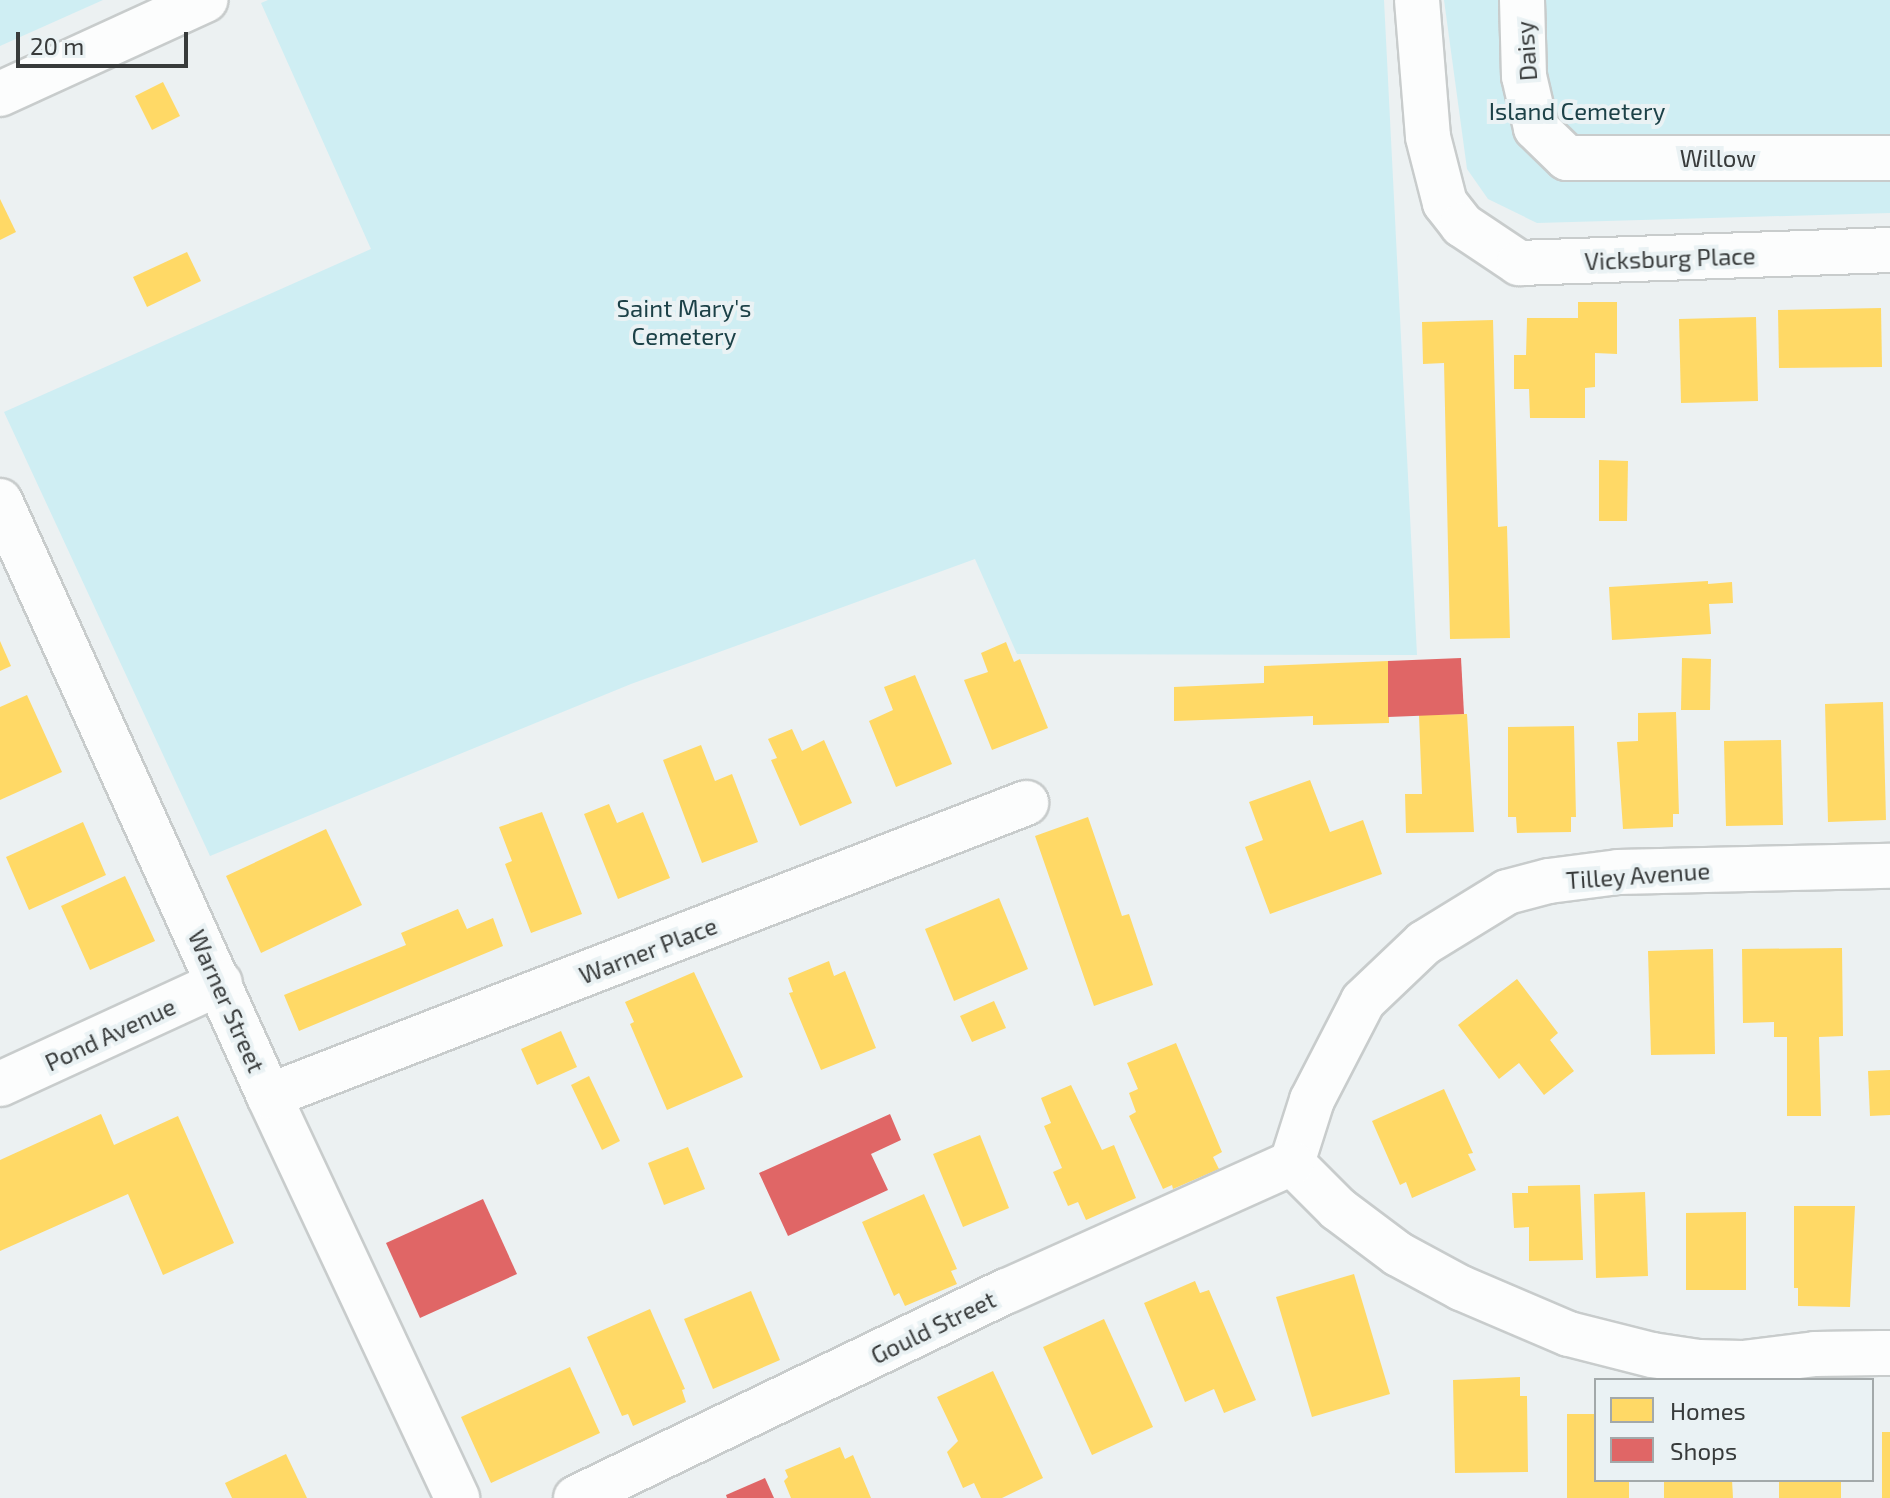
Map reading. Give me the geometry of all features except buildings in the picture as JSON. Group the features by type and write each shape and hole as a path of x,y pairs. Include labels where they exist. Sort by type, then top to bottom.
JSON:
{"street":[{"path":"0,94 205,0"},
{"name":"Vicksburg Place","path":"1417,0 1428,137 1445,203 1462,225 1519,263 1890,250"},
{"name":"Daisy","path":"1522,0 1524,76 1536,128 1552,142"},
{"name":"Willow","path":"1552,142 1567,158 1890,158"},
{"name":"Warner Street","path":"0,501 269,1096 457,1498"},
{"name":"Warner Place","path":"269,1096 1026,803"},
{"name":"Tilley Avenue","path":"1292,1163 1312,1100 1363,1001 1424,943 1507,892 1549,881 1618,872 1890,866"},
{"name":"Pond Avenue","path":"0,1084 220,983"},
{"path":"1292,1163 1338,1209 1398,1254 1461,1288 1569,1334 1652,1355 1698,1362 1743,1363 1815,1354 1890,1353"},
{"name":"Gould Street","path":"576,1498 1007,1291 1292,1163"}],"green space":[{"path":"0,0 103,0 0,46"},
{"name":"Saint Mary's Cemetery","path":"268,0 1384,0 1417,655 1017,654 975,559 631,684 210,856 4,412 371,249 261,3"},
{"name":"Island Cemetery","path":"1444,0 1890,0 1890,213 1537,223 1488,199 1467,169"}]}
